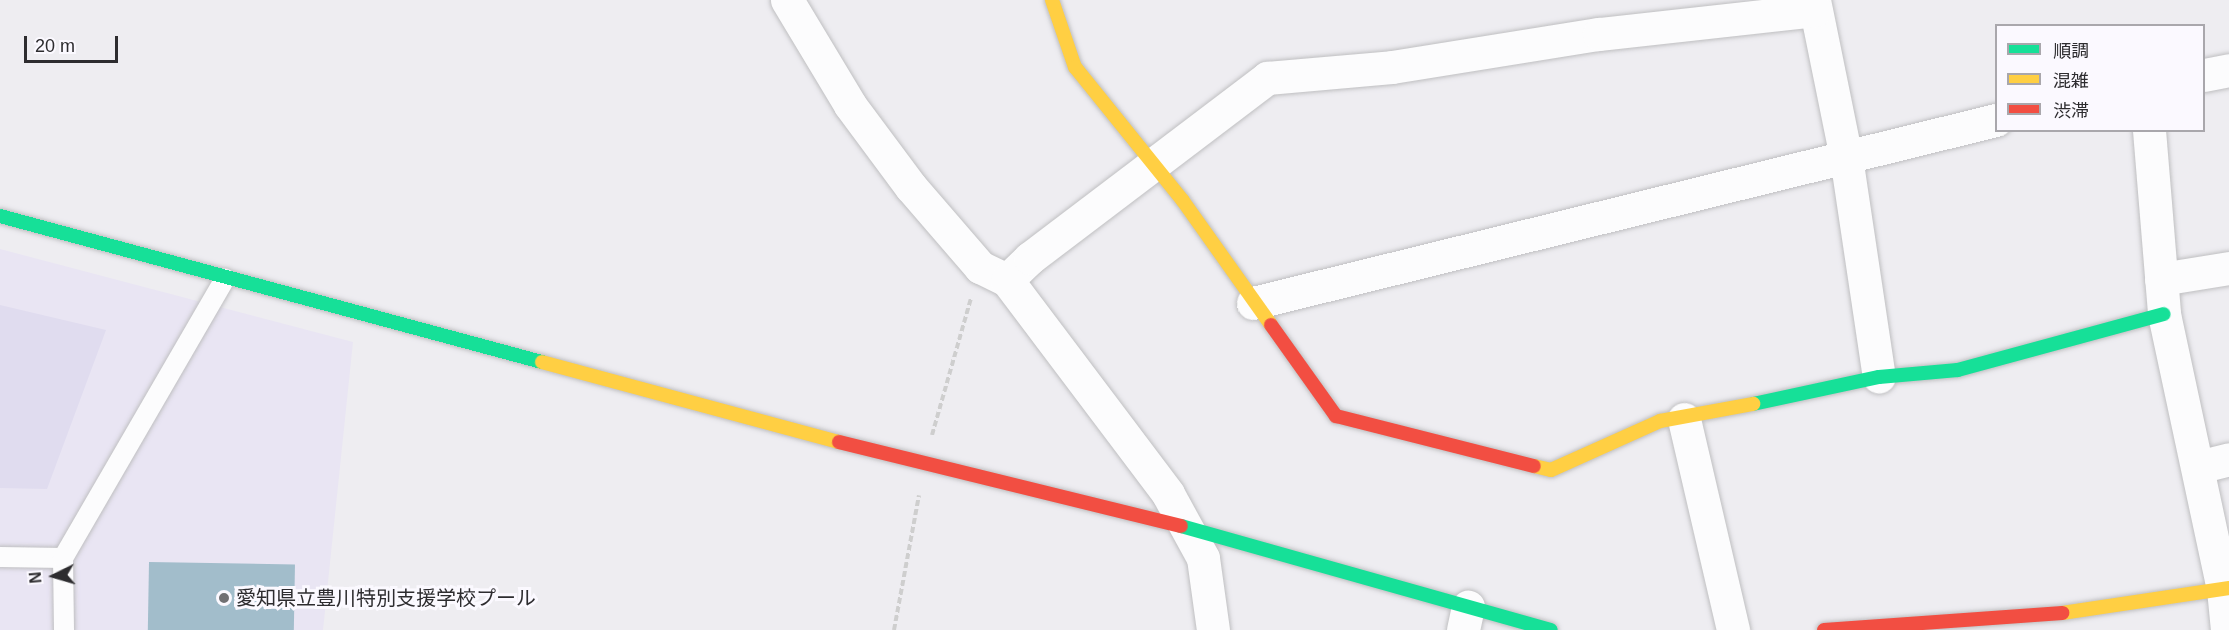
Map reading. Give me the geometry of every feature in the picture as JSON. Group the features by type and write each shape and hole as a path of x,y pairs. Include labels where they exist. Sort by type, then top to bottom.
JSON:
{"street":[{"path":"787,0 850,105 911,187 993,274 1168,494 1189,528 1203,558 1213,630"},
{"path":"1052,0 1075,68 1152,166 1183,201 1253,303 1336,416 1551,470 1660,421 1684,420 1879,377 1958,370 2164,314"},
{"path":"993,274 1030,258 1267,78 1392,67 1599,34 1815,5 1846,157 1879,377"},
{"path":"2205,75 2229,70"},
{"path":"1253,303 1995,120"},
{"path":"2149,132 2164,314 2226,588 2227,630"},
{"path":"0,216 225,279 924,465 1189,528 1465,619 1551,630"},
{"path":"2161,279 2229,268"},
{"path":"1684,420 1733,630"},
{"path":"2198,467 2229,459"},
{"path":"1824,630 2067,613 2226,588"}],"lane":[{"path":"64,630 63,558 225,279"},
{"path":"0,557 63,558"}],"path":[{"path":"894,630 924,465 993,274"}],"shaded area":[{"path":"0,249 353,342 323,630 0,630"},
{"path":"0,305 106,330 47,489 0,488"}],"water":[{"path":"149,562 295,565 294,630 148,630"}],"traffic: fast":[{"path":"0,216 542,362"},
{"path":"1753,404 1879,377 1958,370 2164,314"},
{"path":"1181,526 1551,630"}],"traffic: slow":[{"path":"1052,0 1075,67 1183,201 1271,325"},
{"path":"542,362 839,442"},
{"path":"1534,466 1551,470 1660,421 1753,404"},
{"path":"2062,613 2229,588"}],"traffic: jam":[{"path":"1271,325 1336,416 1534,466"},
{"path":"839,442 1181,526"},
{"path":"1824,630 2062,613"}],"place":[{"name":"愛知県立豊川特別支援学校プール","path":"224,598"}]}
